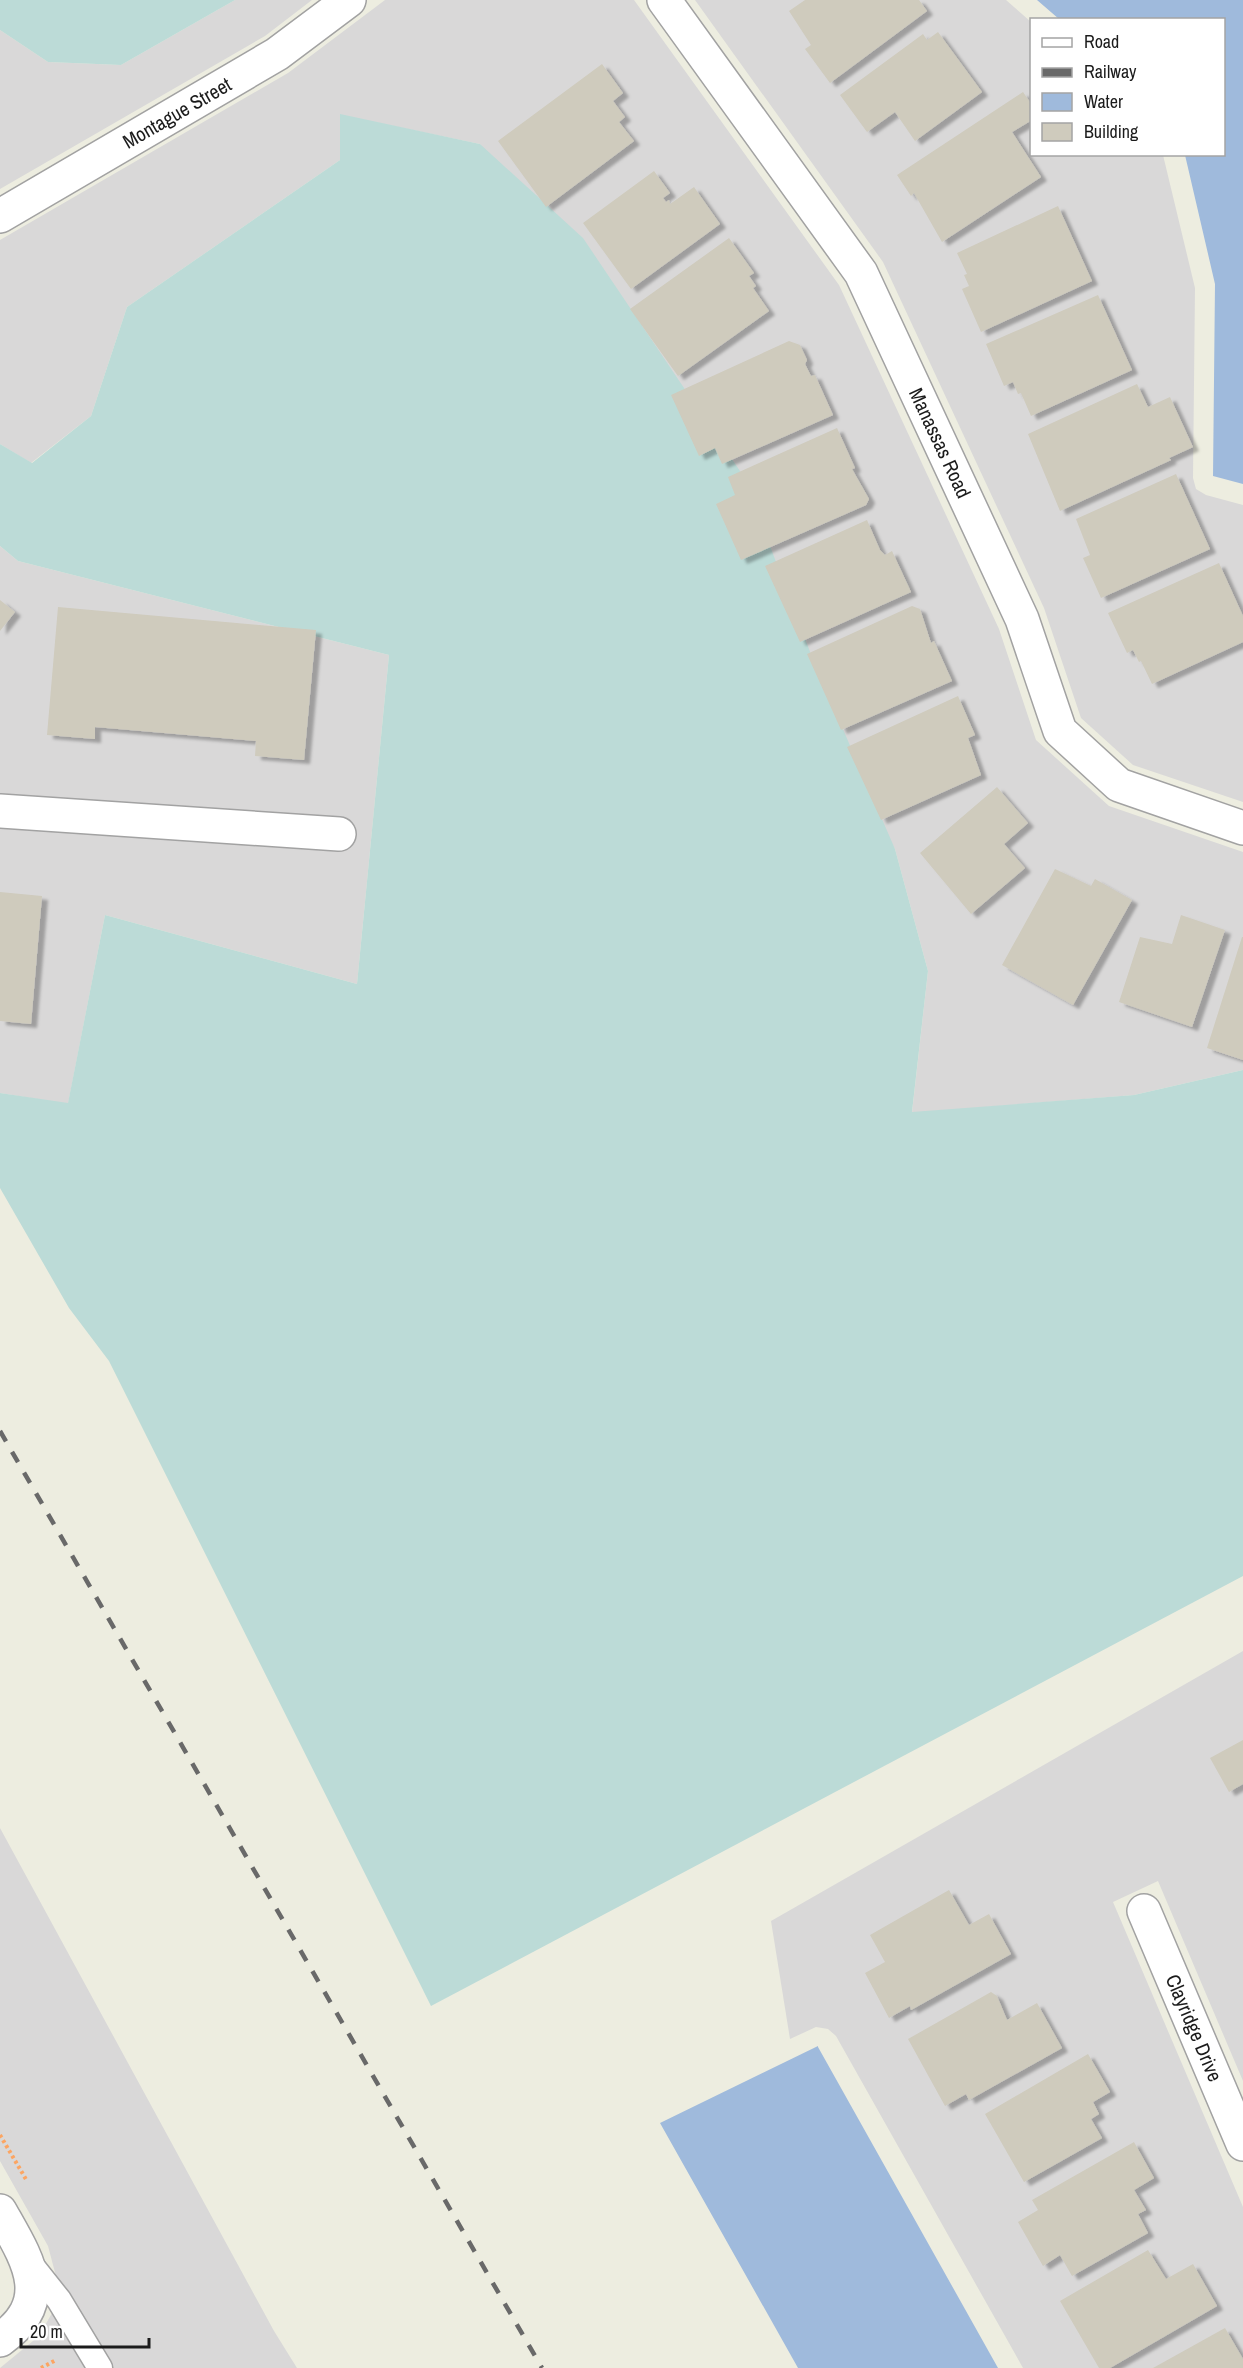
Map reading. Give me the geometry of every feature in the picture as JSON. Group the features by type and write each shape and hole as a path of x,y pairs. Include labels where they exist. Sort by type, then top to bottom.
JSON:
{"street":[{"name":"Montague Street","path":"0,216 277,54 349,0"},
{"name":"Manassas Road","path":"664,0 861,273 1022,619 1060,731 1119,785 1243,828"},
{"path":"0,811 339,834"},
{"name":"Clayridge Drive","path":"1144,1911 1243,2144"},
{"path":"0,2211 26,2258 33,2280 30,2305 18,2327 0,2340"}],"lane":[{"path":"26,2258 59,2300 100,2368"}],"shaded area":[{"path":"0,0 235,0 121,65 48,62 0,30"},
{"path":"235,0 312,0 265,36 0,189 0,30 48,62 121,65"},
{"path":"385,0 634,0 839,285 999,629 1036,740 1109,806 1243,852 1243,1070 1134,1095 912,1113 928,971 895,849 480,144 340,115 340,160 127,307 91,416 31,463 0,444 0,240 288,73"},
{"path":"695,0 1006,0 1030,21 1030,156 1163,156 1195,288 1193,478 1196,489 1206,495 1243,505 1243,802 1133,765 1081,718 1044,608 883,262"},
{"path":"340,114 480,144 583,238 744,477 815,665 895,849 928,971 912,1112 1134,1095 1243,1070 1243,1576 431,2006 109,1361 69,1308 0,1188 0,1093 68,1103 105,915 357,984 389,655 18,561 0,546 0,444 32,463 91,416 127,307 340,160"},
{"path":"0,546 18,561 389,655 357,984 105,915 68,1104 0,1093"},
{"path":"1243,1651 1243,2081 1158,1881 1113,1902 1243,2207 1243,2368 1023,2368 836,2036 828,2029 816,2027 790,2039 771,1921"},
{"path":"0,1828 274,2331 297,2368 0,2368 39,2336 52,2313 57,2280 48,2246 0,2161"}],"water":[{"path":"1037,0 1243,0 1243,484 1213,476 1215,284 1185,156 1225,156 1225,18 1058,18"},
{"path":"818,2046 998,2368 798,2368 660,2123"}],"building":[{"path":"805,0 919,0 927,11 830,83 805,49 811,45 789,11"},
{"path":"938,32 982,92 915,141 895,112 867,132 840,95 923,34 927,40"},
{"path":"602,64 623,93 613,101 625,117 619,122 634,141 546,207 498,141"},
{"path":"1023,92 1030,102 1030,121 1012,132 1041,177 942,242 914,193 911,196 897,175"},
{"path":"654,171 670,193 663,198 666,202 669,200 670,204 694,187 720,224 631,289 583,223"},
{"path":"1058,206 1092,281 981,332 962,289 969,286 964,275 967,274 957,253"},
{"path":"729,238 754,273 749,276 756,286 753,288 769,311 678,376 630,309"},
{"path":"1098,295 1132,370 1031,416 1021,393 1018,394 1013,382 1004,386 986,344"},
{"path":"789,341 800,345 807,360 805,364 811,376 815,375 833,415 722,464 715,448 699,456 671,395"},
{"path":"1137,384 1148,407 1170,397 1193,447 1169,458 1171,460 1060,511 1028,434"},
{"path":"837,428 855,468 852,469 869,499 866,505 741,560 716,504 735,495 728,477"},
{"path":"1176,474 1210,549 1101,598 1083,558 1090,555 1076,519"},
{"path":"867,520 880,550 885,555 892,551 911,592 800,642 765,566"},
{"path":"1219,563 1243,616 1243,642 1152,684 1133,650 1127,653 1108,613"},
{"path":"0,600 15,612 0,631"},
{"path":"912,606 920,609 931,643 934,641 952,681 841,730 807,654"},
{"path":"58,607 316,630 304,760 255,756 256,741 95,727 95,739 47,735"},
{"path":"958,696 975,735 968,738 981,775 881,820 847,747"},
{"path":"997,787 1028,823 1004,844 1025,868 971,914 920,853"},
{"path":"1055,869 1091,886 1095,879 1132,900 1073,1005 1002,965"},
{"path":"0,892 42,896 31,1024 0,1021"},
{"path":"1181,915 1225,930 1192,1027 1119,1002 1140,937 1172,944"},
{"path":"1243,937 1243,1060 1207,1048"},
{"path":"1243,1740 1243,1784 1229,1792 1210,1758"},
{"path":"949,1890 969,1925 989,1914 1011,1954 911,2010 910,2006 889,2018 865,1973 885,1962 870,1935"},
{"path":"991,1992 997,1996 1007,2020 1037,2003 1062,2048 969,2100 966,2094 945,2106 908,2039"},
{"path":"1088,2054 1110,2092 1093,2102 1099,2114 1091,2119 1102,2138 1024,2182 985,2114"},
{"path":"1134,2142 1154,2178 1134,2190 1146,2210 1138,2214 1148,2233 1072,2276 1060,2255 1043,2266 1018,2222 1038,2210 1032,2200"},
{"path":"1148,2250 1166,2279 1193,2264 1217,2306 1110,2368 1099,2368 1060,2301"},
{"path":"1225,2328 1243,2359 1243,2368 1153,2368"}],"railway":[{"path":"0,1431 542,2368"}]}
